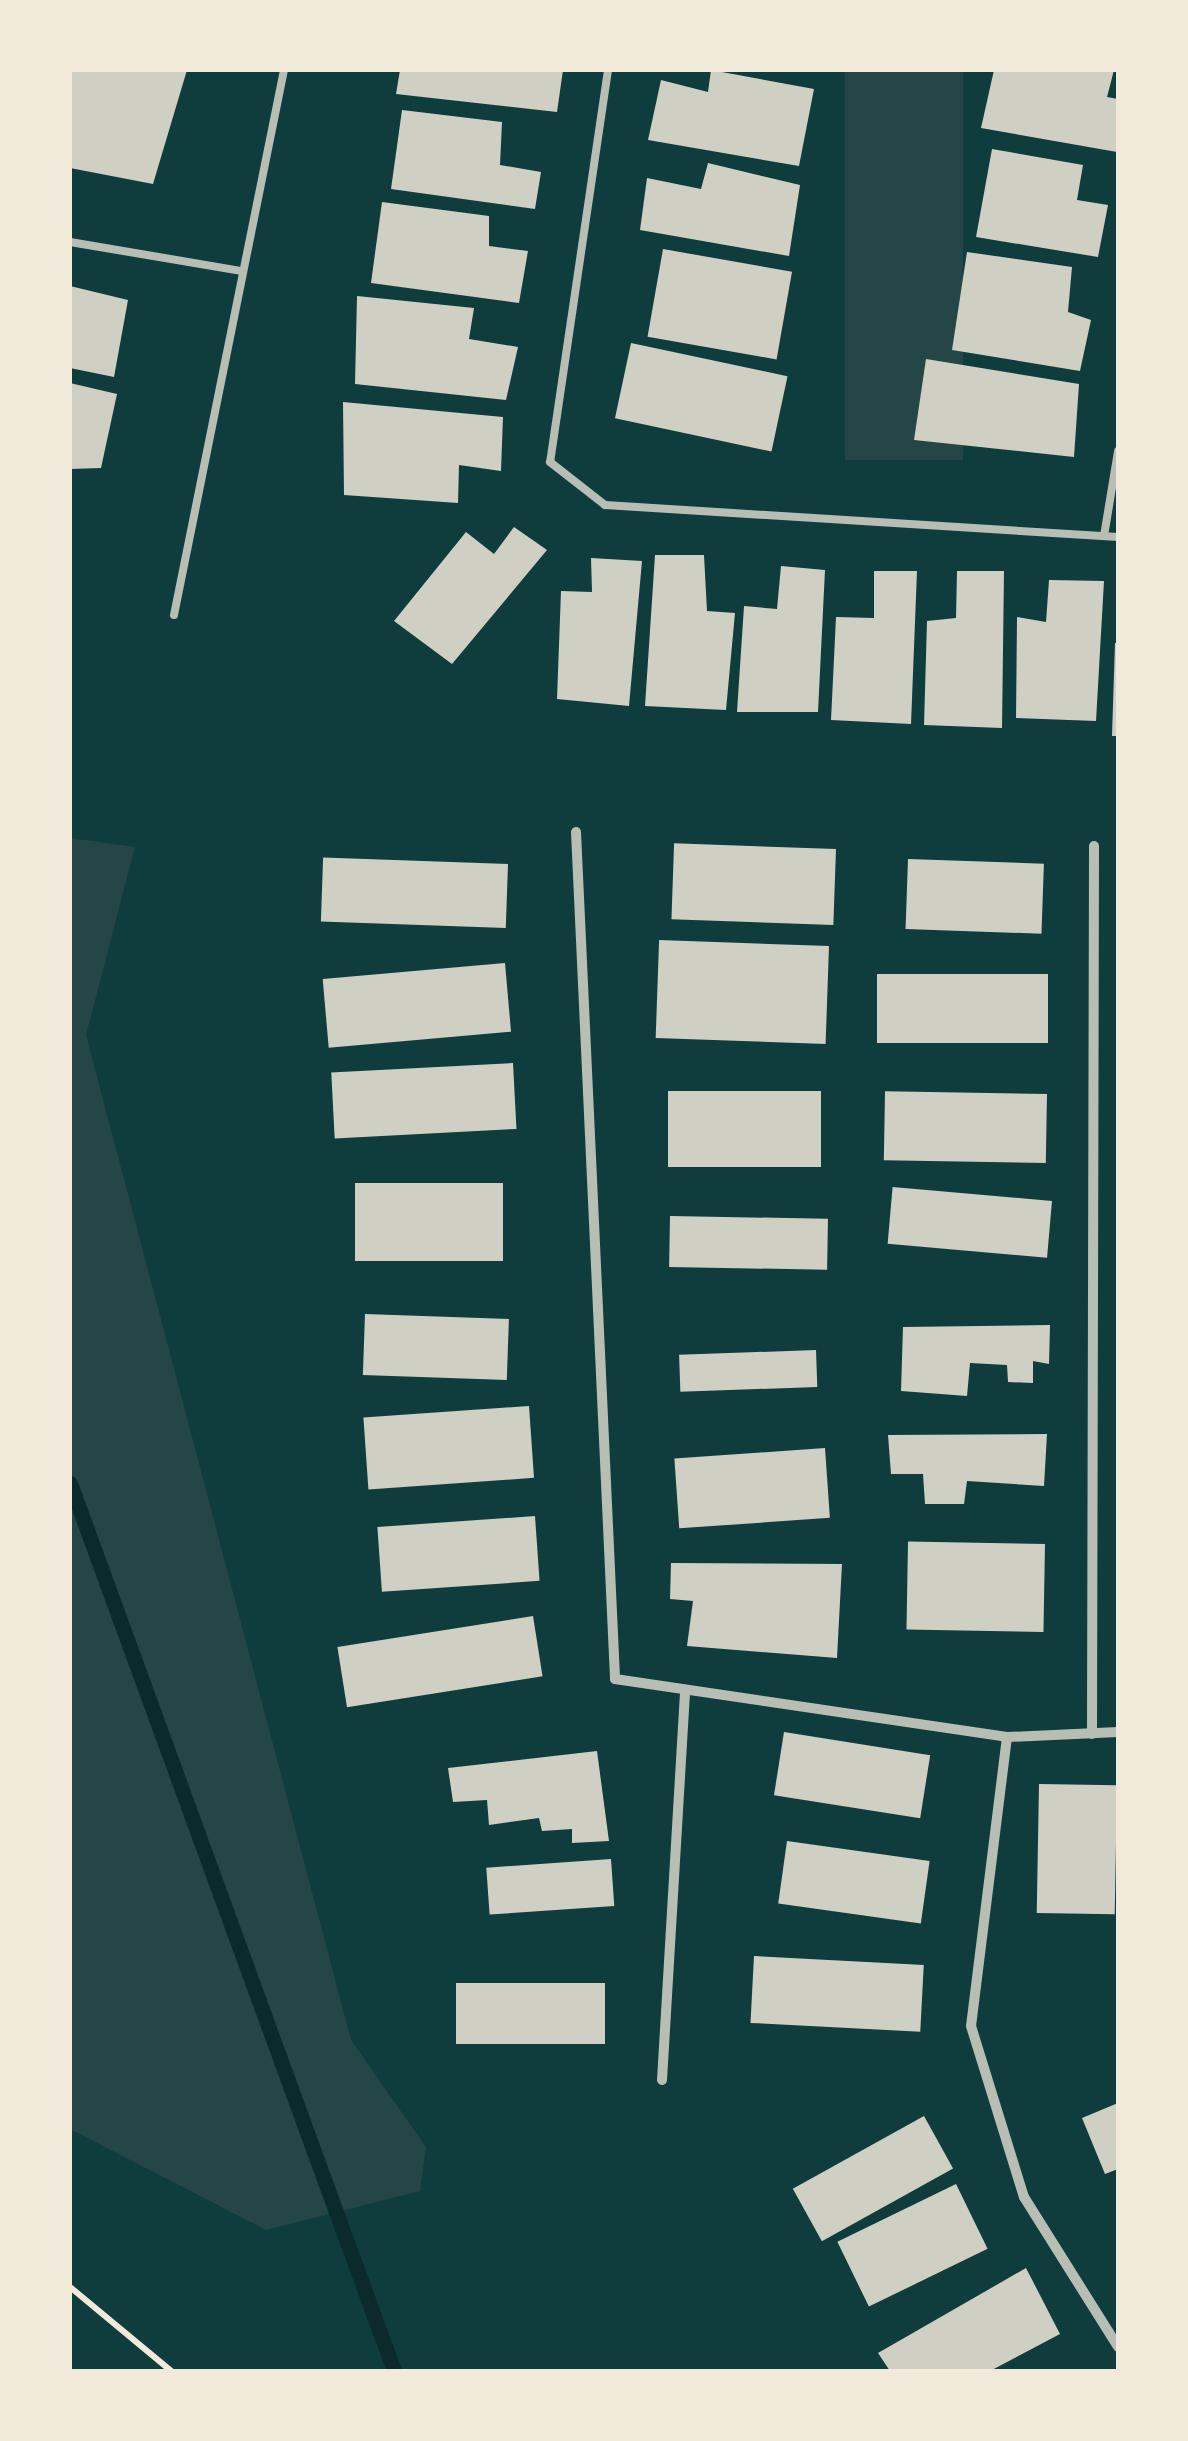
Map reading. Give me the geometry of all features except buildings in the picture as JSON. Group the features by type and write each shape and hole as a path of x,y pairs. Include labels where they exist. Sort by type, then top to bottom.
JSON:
{"street":[{"path":"576,832 615,1678 685,1694 1006,1737 1118,1732"},
{"path":"1092,1734 1094,846"},
{"path":"662,2080 685,1694"},
{"path":"1006,1737 971,2026 1024,2197 1118,2348"}],"lane":[{"path":"174,614 240,271 284,70"},
{"path":"608,70 550,462 606,504 1118,537"},
{"path":"70,242 240,271"},
{"path":"1104,536 1118,451"}],"path":[{"path":"70,2286 171,2371"}],"shaded area":[{"path":"845,70 963,70 963,460 845,460"},
{"path":"70,838 135,847 86,1035 351,2040 426,2147 420,2191 266,2230 70,2129"}],"waterway":[{"path":"70,1483 394,2371"}]}
